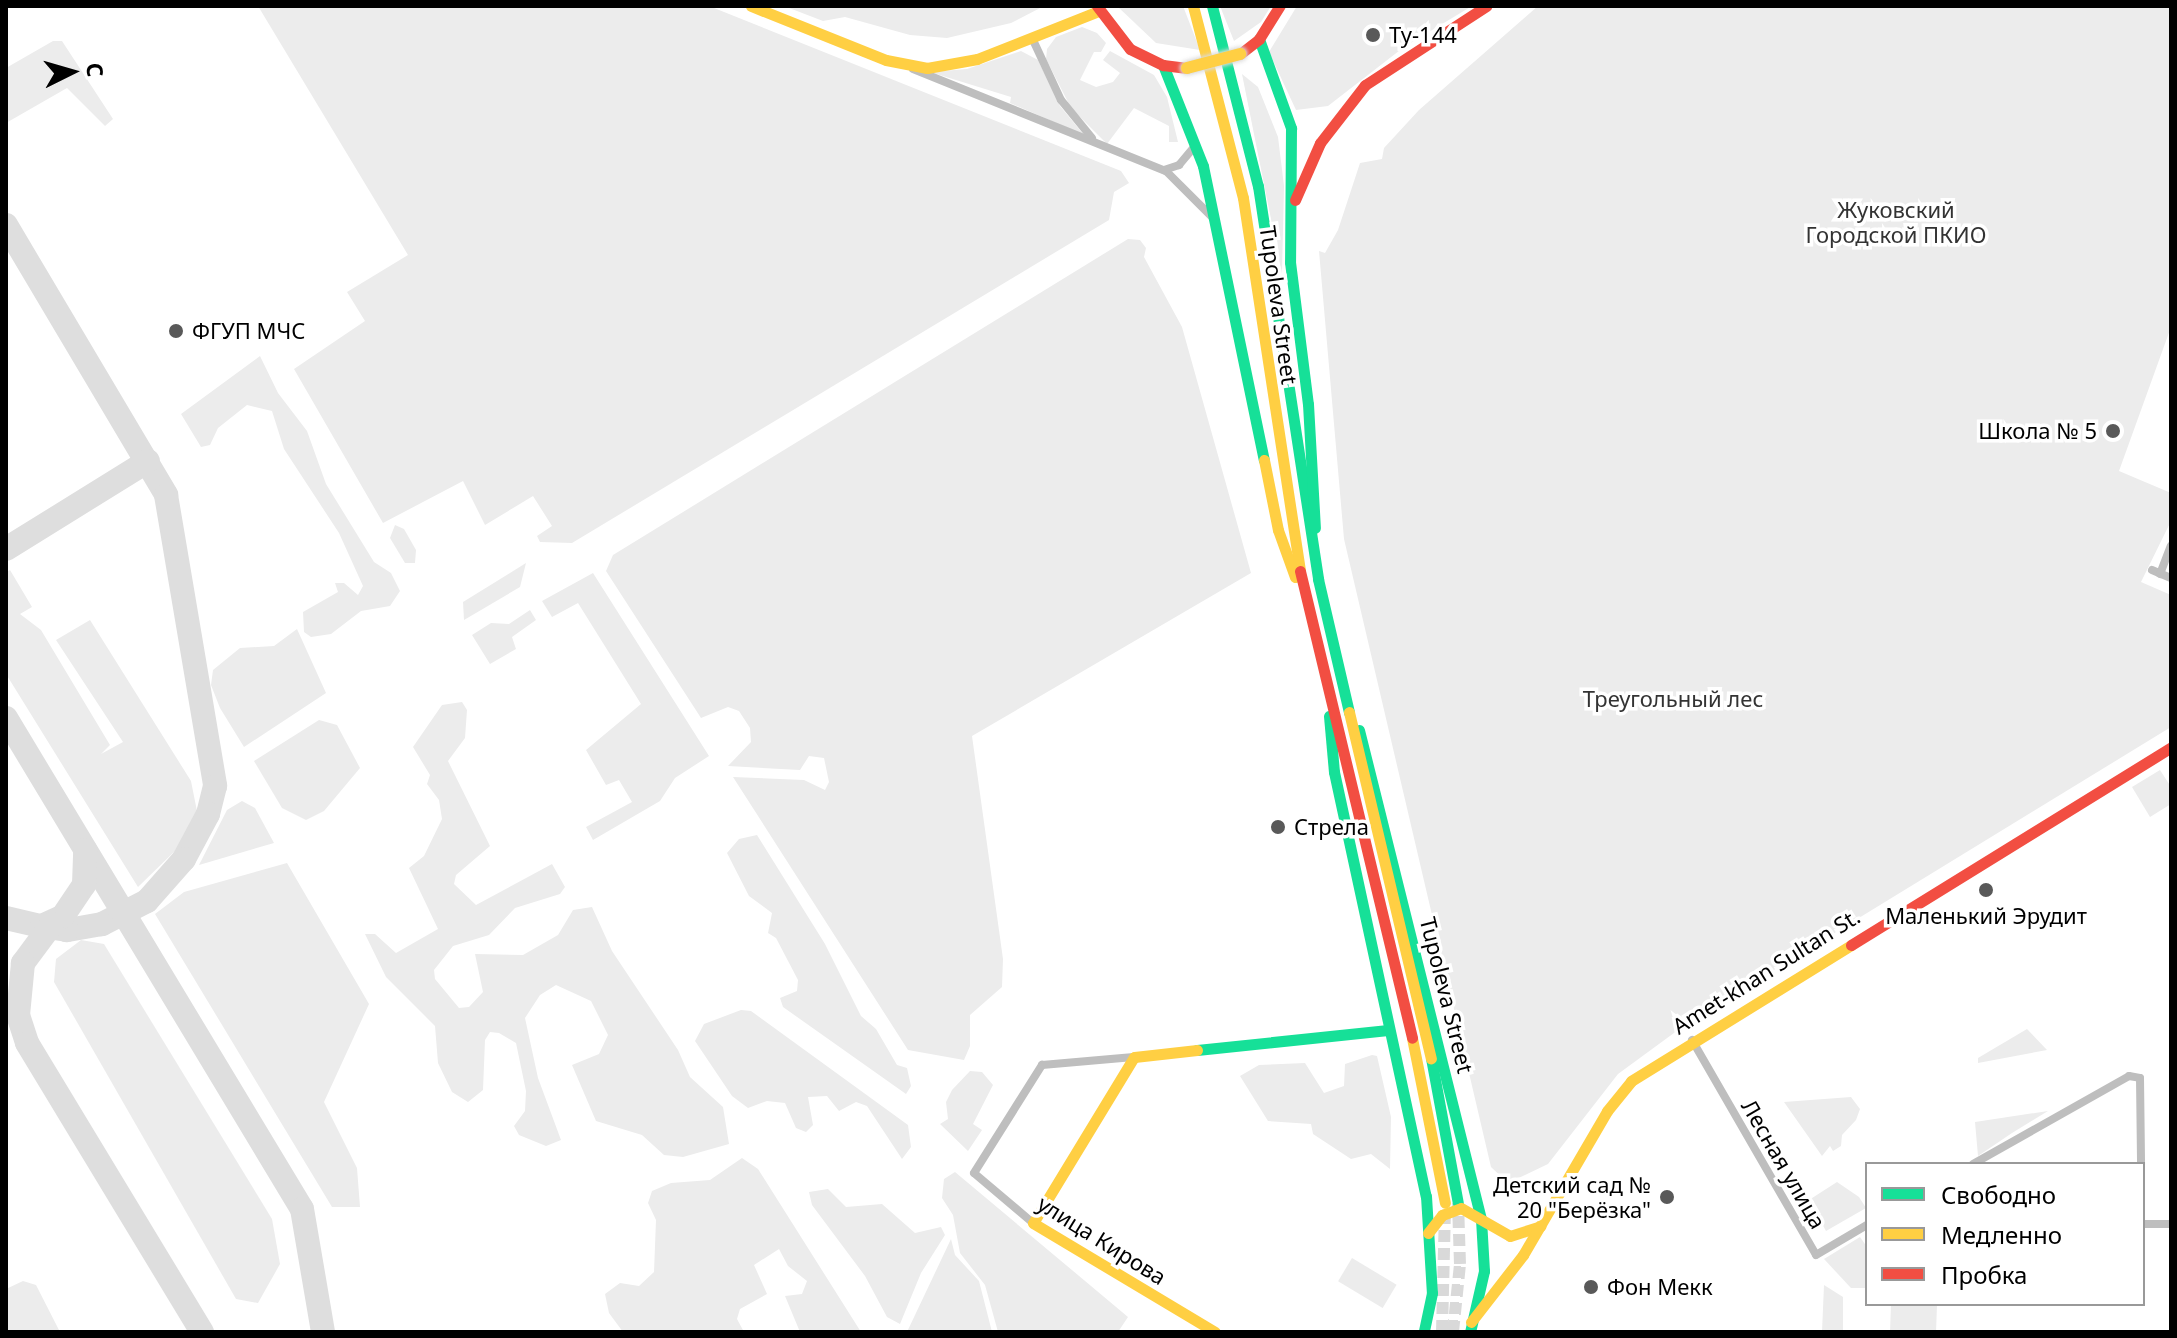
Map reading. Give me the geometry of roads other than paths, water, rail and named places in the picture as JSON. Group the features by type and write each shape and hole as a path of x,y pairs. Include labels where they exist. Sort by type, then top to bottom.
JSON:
{"main road":[{"path":"751,6 905,66 962,62 1033,40 1098,8 1130,49 1163,65 1187,68 1240,54 1259,39 1280,6"},
{"name":"Tupoleva Street","path":"1193,6 1243,198 1282,480 1308,614 1451,1203 1445,1115 1318,579 1258,186 1212,6"},
{"path":"1289,231 1303,174 1345,107 1365,85 1486,6"},
{"path":"1259,39 1291,128 1289,231"},
{"name":"Tupoleva Street","path":"1163,65 1197,145 1216,221 1278,530 1308,614"},
{"name":"Tupoleva Street","path":"1289,231 1318,579"},
{"name":"Tupoleva Street","path":"1341,680 1373,771 1481,1219 1484,1271 1471,1327"},
{"name":"Tupoleva Street","path":"1326,685 1334,772 1388,1030 1418,1149 1432,1293 1424,1332"},
{"name":"Amet-khan Sultan St.","path":"1471,1327 1540,1226 1615,1101 1631,1081 1692,1040 2171,747"},
{"path":"1033,1223 1134,1057 1388,1030"},
{"path":"1428,1233 1451,1210 1471,1210 1497,1233 1510,1236 1540,1226"},
{"name":"улица Кирова","path":"1033,1223 1215,1332"},
{"path":"1471,1327 1484,1332"}],"street":[{"path":"1033,40 1066,109 1102,146"},
{"path":"905,66 1163,170 1216,221"},
{"path":"1163,170 1179,165 1197,145"},
{"path":"2171,546 2156,572 2171,578"},
{"name":"Лесная улица","path":"1692,1040 1816,1255 1865,1226"},
{"name":"улица Кирова","path":"1033,1223 974,1173 1042,1065 1134,1057"},
{"path":"1976,1162 2112,1083 2140,1078 2141,1162"},
{"path":"2145,1224 2169,1224"}],"tunnel":[{"path":"1453,1332 1460,1264 1458,1203"},
{"path":"1442,1332 1445,1207"}],"place":[{"name":"Ty-144","path":"1373,35"},
{"name":"ФГУП МЧС","path":"176,331"},
{"name":"Школа № 5","path":"2113,431"},
{"name":"Стрела","path":"1278,827"},
{"name":"Маленький Эрудит","path":"1986,890"},
{"name":"Детский сад № 20 \"Берёзка\"","path":"1667,1197"},
{"name":"Фон Мекк","path":"1591,1287"}],"park label":[{"name":"Жуковский Городской ПКИО","path":"1896,222"},
{"name":"Треугольный лес","path":"1673,699"}]}
